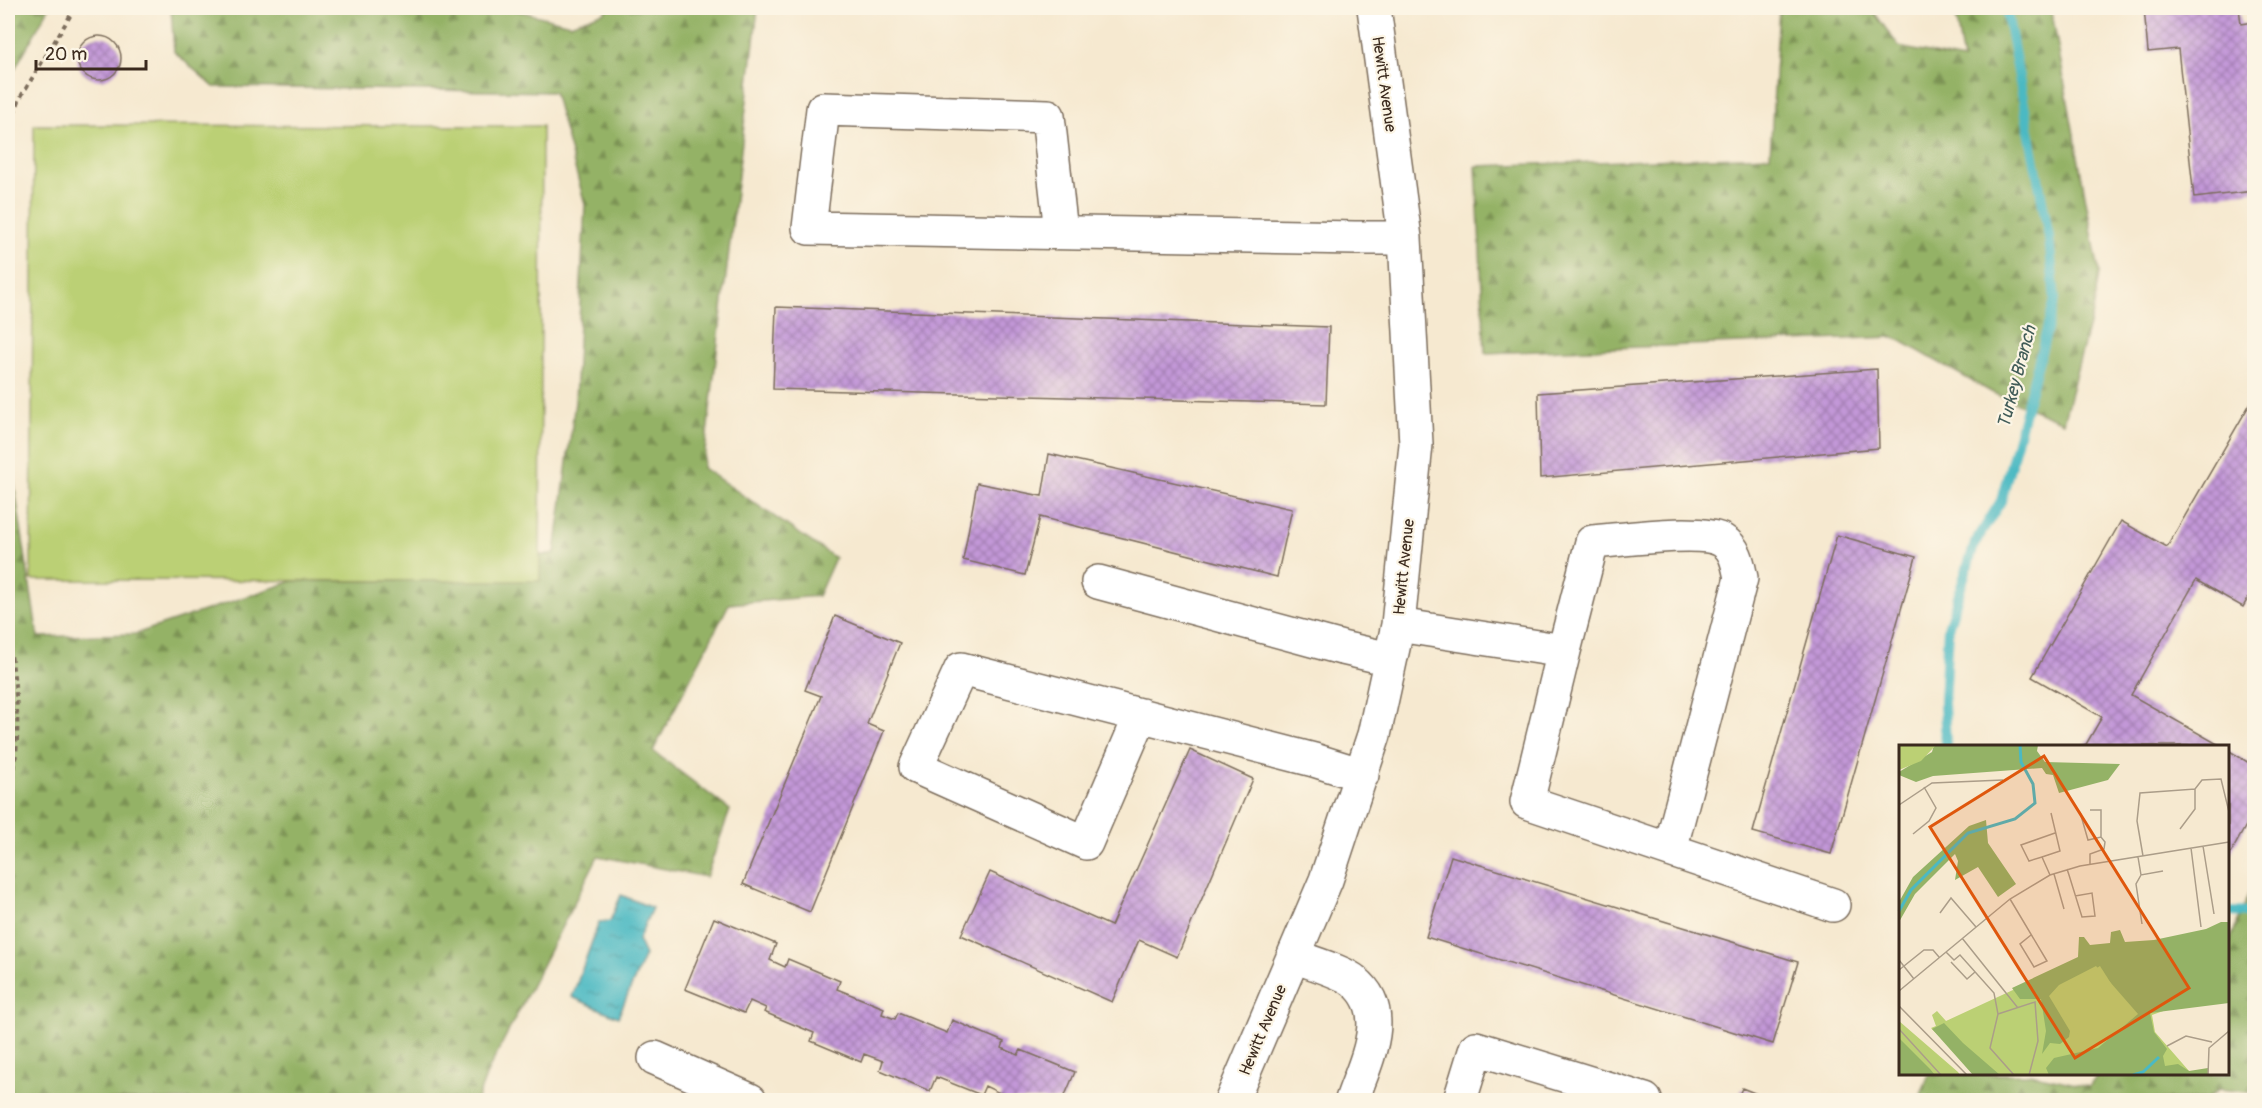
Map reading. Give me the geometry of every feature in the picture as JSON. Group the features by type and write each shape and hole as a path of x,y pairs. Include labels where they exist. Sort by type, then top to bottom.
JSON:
{"street":[{"name":"Hewitt Avenue","path":"1232,1101 1326,880 1374,735 1398,625 1416,444 1405,238 1374,8"},
{"path":"1061,232 1048,116 823,109 809,228 1405,238"},
{"path":"1670,850 1741,578 1735,554 1723,540 1698,534 1592,542 1527,802 1833,905"},
{"path":"1098,582 1390,659"},
{"path":"1398,625 1564,651"},
{"path":"1141,715 1086,843 916,767 961,669 1141,715 1314,760 1362,775"},
{"path":"1294,956 1353,980 1371,1000 1375,1029 1352,1101"},
{"path":"1460,1101 1476,1048 1645,1101"},
{"path":"655,1058 750,1101"}],"path":[{"path":"8,130 20,98 75,8"},
{"path":"8,648 18,703 19,730 14,774 8,799"}],"green space":[{"path":"8,8 49,8 8,81"},
{"path":"171,8 507,8 570,24 605,12 606,8 758,8 703,468 835,558 818,596 729,604 653,751 730,810 706,877 598,856 488,1071 477,1100 8,1100 8,444 38,637 135,634 293,581 394,581 555,553 575,402 585,204 554,92 214,87 174,52"},
{"path":"1779,8 1871,8 1899,47 1963,60 1954,8 2051,8 2099,272 2094,306 2063,422 1993,393 1894,337 1485,353 1476,166 1770,156"},
{"path":"34,125 542,126 540,581 31,580"},
{"path":"2254,880 2254,1093 2219,1089 2207,1100 1919,1100 1929,1075 2035,1075 2089,1087 2097,1075 2229,1075 2229,943"}],"water":[{"path":"621,895 652,908 638,940 645,955 618,1017 572,997 599,922 610,921"}],"building":[{"path":"2144,8 2239,8 2241,24 2254,22 2254,191 2194,198 2178,49 2148,52"},
{"path":"99,36 114,43 121,58 114,73 99,80 84,73 77,58 84,43"},
{"path":"776,307 1329,327 1326,404 773,389"},
{"path":"1877,369 1879,448 1540,478 1538,393"},
{"path":"2251,402 2254,404 2254,588 2243,607 2196,580 2131,695 2219,745 2086,745 2102,717 2032,677 2121,521 2167,547"},
{"path":"1049,454 1292,509 1277,577 1040,517 1025,575 963,560 977,483 1042,496"},
{"path":"1837,535 1916,557 1831,854 1753,832"},
{"path":"835,616 900,643 867,724 884,731 810,912 743,884 821,696 805,690"},
{"path":"1190,750 1253,779 1177,957 1139,940 1112,1002 961,935 990,872 1111,926"},
{"path":"2229,751 2254,766 2254,811 2229,856"},
{"path":"1451,856 1798,962 1773,1044 1426,937"},
{"path":"714,918 776,944 770,960 785,967 788,959 840,981 837,989 884,1008 882,1014 895,1019 898,1013 947,1033 952,1020 1004,1042 1002,1048 1018,1055 1021,1050 1075,1072 1063,1100 999,1100 1002,1094 985,1086 981,1095 936,1077 930,1091 880,1070 883,1061 864,1054 861,1062 811,1041 814,1033 764,1012 766,1008 750,1001 744,1013 685,989"},
{"path":"1742,1088 1762,1096 1760,1100 1737,1100"}],"waterway":[{"name":"Turkey Branch","path":"1946,745 1944,703 1948,628 1975,543 2001,501 2055,300 2049,237 2006,8"},
{"name":"Turkey Branch","path":"2229,912 2254,913"}]}
